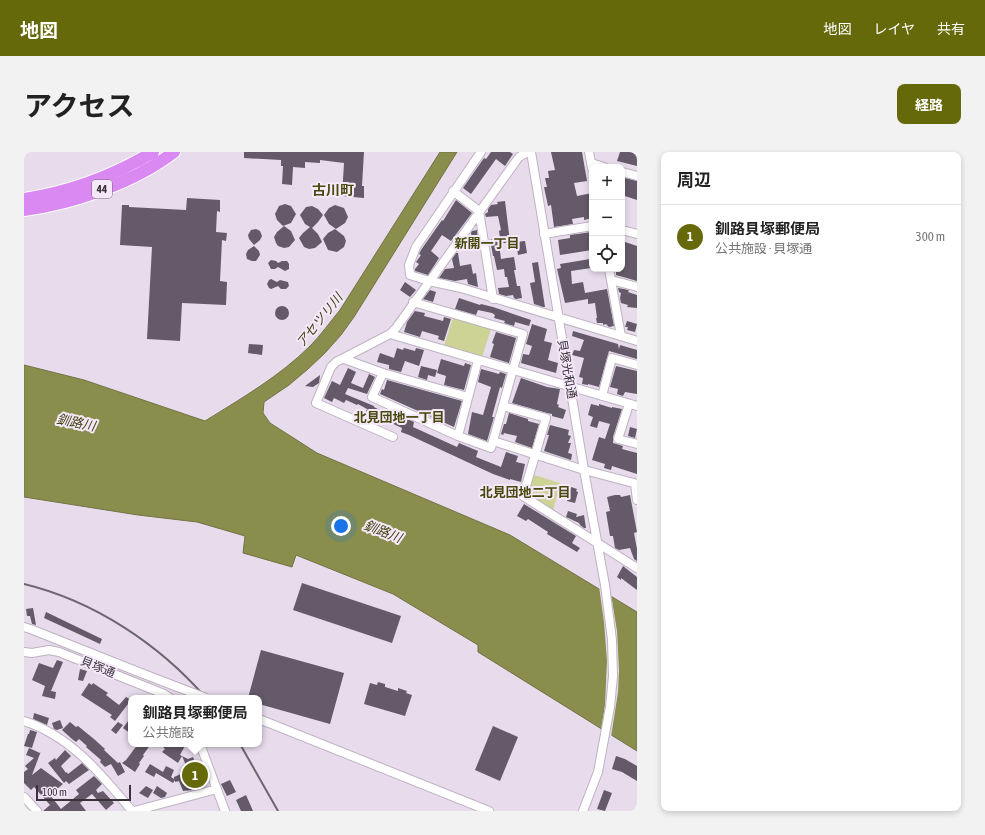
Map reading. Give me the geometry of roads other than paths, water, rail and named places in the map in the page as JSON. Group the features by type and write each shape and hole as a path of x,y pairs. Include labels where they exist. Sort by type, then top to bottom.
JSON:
{"highway":[{"name":"44","path":"24,199 70,190 116,172 153,152"},
{"name":"44","path":"24,210 40,208 72,200 121,182 143,172 174,152"}],"street":[{"path":"481,152 416,247 409,265 410,275 460,288 637,341"},
{"path":"393,437 316,402 331,368 336,362 390,334 396,328 413,302 518,157 529,152"},
{"name":"貝塚光和通","path":"529,152 605,586 612,640 613,676 605,738 598,772 583,811"},
{"path":"589,152 592,164"},
{"path":"625,173 637,176"},
{"path":"453,191 479,211 494,299"},
{"path":"544,234 589,226"},
{"path":"625,231 637,234"},
{"path":"610,272 621,336"},
{"path":"611,280 637,287"},
{"path":"383,373 372,397 458,436 491,448 523,334 413,302"},
{"path":"390,334 633,405 618,439 637,444"},
{"path":"602,396 612,358 637,365"},
{"path":"344,359 383,373 468,397"},
{"path":"458,436 478,360"},
{"path":"503,406 546,418 523,496 637,568"},
{"path":"493,441 584,470 636,484 637,500"},
{"path":"24,628 33,630 198,695"},
{"name":"貝塚通","path":"24,652 32,653 49,650 59,652 166,695"},
{"path":"262,720 489,811"},
{"path":"24,721 52,733 81,754 100,773 133,811 217,789"},
{"path":"201,747 225,811"},
{"path":"24,797 36,811"}],"water":[{"name":"釧路川","path":"440,152 457,152 354,317 325,353 289,385 264,402 263,413 270,423 317,453 510,535 637,612 637,751 478,652 478,645 393,594 296,555 292,567 243,553 245,536 197,522 138,515 24,497 24,365 84,380 205,421 273,377 298,357 318,337 340,310"}],"railway":[{"path":"24,584 75,601 124,627 168,660 188,678 203,695"},
{"path":"242,747 278,811"}],"place":[{"name":"釧路貝塚郵便局","path":"195,775"}],"district":[{"name":"古川町","path":"333,190"},
{"name":"新開一丁目","path":"487,243"},
{"name":"北見団地一丁目","path":"399,417"},
{"name":"北見団地二丁目","path":"525,492"}],"water label":[{"name":"アセツリ川","path":"319,320"}]}
